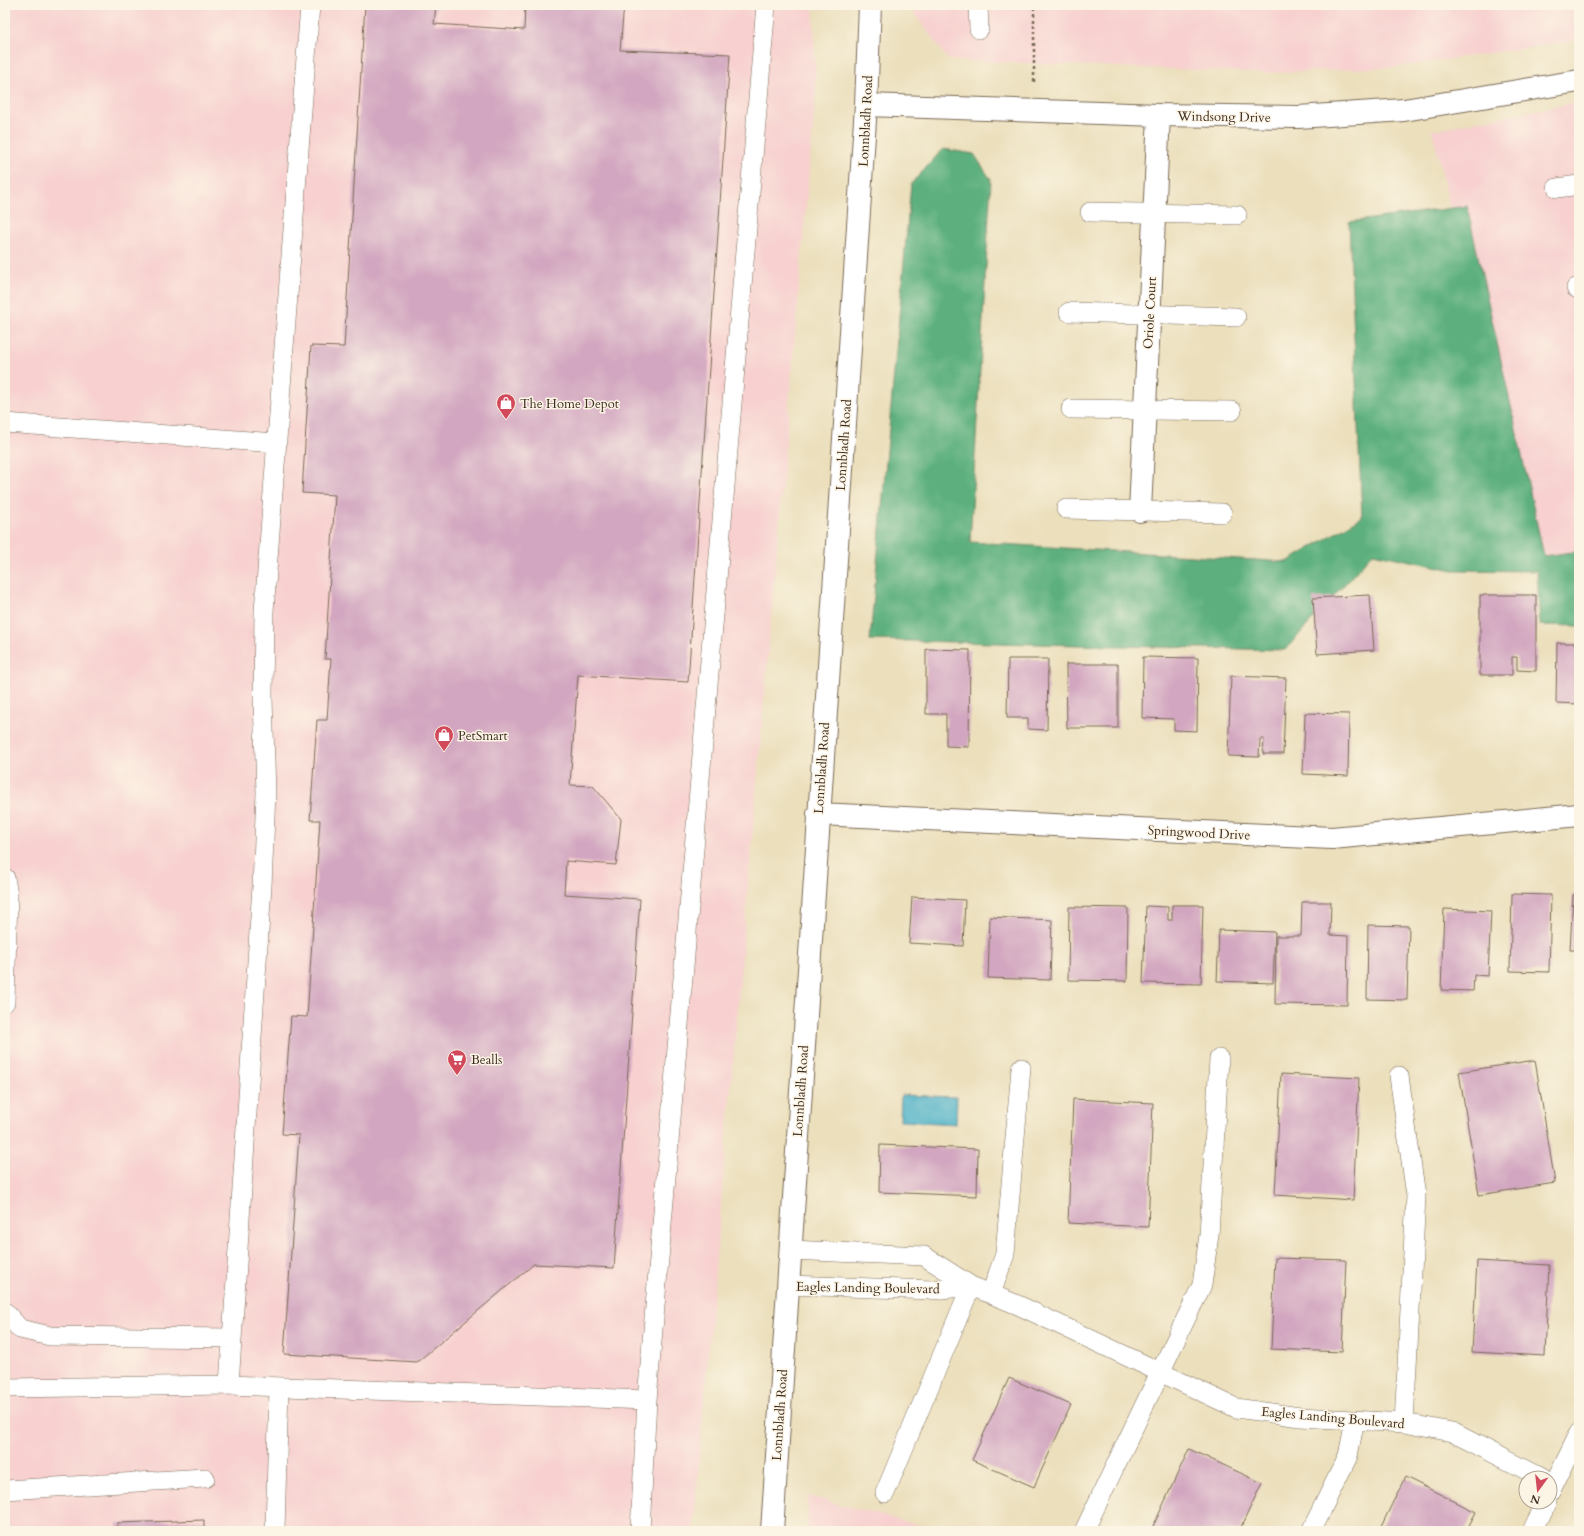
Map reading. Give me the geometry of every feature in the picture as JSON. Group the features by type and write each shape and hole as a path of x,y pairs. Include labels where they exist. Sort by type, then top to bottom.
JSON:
{"street":[{"name":"Lonnbladh Road","path":"772,1531 818,814 866,105 870,5"},
{"name":"Windsong Drive","path":"866,105 1159,115 1298,117 1404,110 1579,80"},
{"name":"Oriole Court","path":"1140,510 1159,115"},
{"name":"Springwood Drive","path":"818,814 1332,838 1579,815"}],"lane":[{"path":"229,1385 262,886 266,793 263,698 264,610 310,5"},
{"path":"640,1531 648,1400 766,5"},
{"path":"978,5 978,29"},
{"path":"1557,188 1579,185"},
{"path":"1090,212 1237,215"},
{"path":"1069,312 1236,317"},
{"path":"1071,409 1232,411"},
{"path":"5,423 276,443"},
{"path":"1066,509 1222,513"},
{"path":"5,878 8,895 5,1002"},
{"path":"1084,1531 1202,1285 1209,1235 1219,1059"},
{"path":"991,1294 1005,1254 1021,1068"},
{"path":"1399,1076 1416,1196 1404,1422"},
{"name":"Eagles Landing Boulevard","path":"790,1250 924,1256 971,1286 1018,1305 1236,1408 1300,1417 1404,1422 1452,1432 1523,1470"},
{"name":"Eagles Landing Boulevard","path":"788,1285 933,1290 971,1286"},
{"path":"885,1493 971,1286"},
{"path":"5,1312 20,1329 50,1336 232,1338"},
{"path":"5,1388 229,1385 648,1400"},
{"path":"275,1531 279,1387"},
{"path":"1311,1531 1348,1456 1355,1420"},
{"path":"1557,1470 1579,1434"},
{"path":"5,1490 205,1478"},
{"path":"1532,1531 1542,1510"}],"path":[{"path":"1034,5 1034,83"}],"shaded area":[{"path":"5,5 813,5 816,90 693,1531 5,1531"},
{"path":"915,5 1579,5 1579,40 1396,67 1269,73 949,60 915,15"},
{"path":"1579,102 1579,561 1534,566 1432,130"},
{"path":"808,1496 941,1531 807,1531"}],"green space":[{"path":"943,149 974,154 991,180 970,542 1287,562 1362,517 1349,222 1467,206 1544,556 1579,551 1579,626 1540,625 1537,571 1453,570 1373,553 1285,650 870,640 911,184"}],"water":[{"path":"901,1095 957,1097 956,1124 900,1121"}],"building":[{"path":"365,5 436,5 434,24 524,30 525,5 624,5 620,50 730,54 688,682 578,675 570,785 593,786 621,819 616,865 566,861 564,894 640,899 614,1268 534,1264 417,1362 284,1354 299,1135 282,1134 291,1016 307,1017 320,820 310,820 317,720 327,720 331,659 325,659 335,495 302,493 311,346 344,347"},
{"path":"1370,595 1374,650 1317,654 1313,598"},
{"path":"1480,595 1536,595 1536,671 1517,670 1517,657 1512,657 1512,675 1480,675"},
{"path":"1557,643 1579,643 1579,704 1556,703"},
{"path":"926,649 970,650 969,747 946,746 946,714 926,714"},
{"path":"1143,657 1198,658 1197,731 1174,730 1174,719 1142,718"},
{"path":"1008,659 1048,659 1047,730 1028,729 1028,718 1007,718"},
{"path":"1066,664 1118,664 1118,728 1067,728"},
{"path":"1231,676 1286,678 1283,754 1263,754 1264,739 1260,739 1259,757 1228,756"},
{"path":"1305,713 1349,714 1348,776 1303,774"},
{"path":"1512,894 1551,895 1549,972 1510,971"},
{"path":"1573,895 1579,895 1579,950 1570,950"},
{"path":"912,897 965,900 963,946 909,943"},
{"path":"1302,902 1331,902 1330,935 1348,936 1347,1005 1275,1004 1276,936 1301,936"},
{"path":"1172,905 1203,905 1201,984 1143,983 1146,906 1168,907 1168,920 1172,920"},
{"path":"1069,907 1128,908 1127,981 1068,980"},
{"path":"1444,909 1491,911 1488,976 1474,975 1473,991 1441,990"},
{"path":"990,917 1052,920 1050,980 988,978"},
{"path":"1368,925 1409,926 1407,1000 1367,999"},
{"path":"1219,930 1275,932 1273,983 1217,981"},
{"path":"1535,1060 1555,1183 1479,1195 1459,1072"},
{"path":"1281,1074 1359,1078 1353,1200 1275,1195"},
{"path":"1073,1099 1153,1103 1148,1227 1068,1223"},
{"path":"880,1145 978,1149 977,1196 879,1192"},
{"path":"1275,1258 1346,1260 1342,1352 1271,1349"},
{"path":"1477,1261 1549,1265 1545,1356 1472,1352"},
{"path":"1009,1378 1071,1405 1034,1487 972,1460"},
{"path":"1189,1449 1262,1483 1239,1531 1151,1531"},
{"path":"1405,1477 1476,1512 1466,1531 1379,1531"},
{"path":"204,1520 204,1531 117,1531 117,1523"}],"place":[{"name":"The Home Depot","path":"506,420"},
{"name":"PetSmart","path":"444,752"},
{"name":"Bealls","path":"457,1076"}]}
